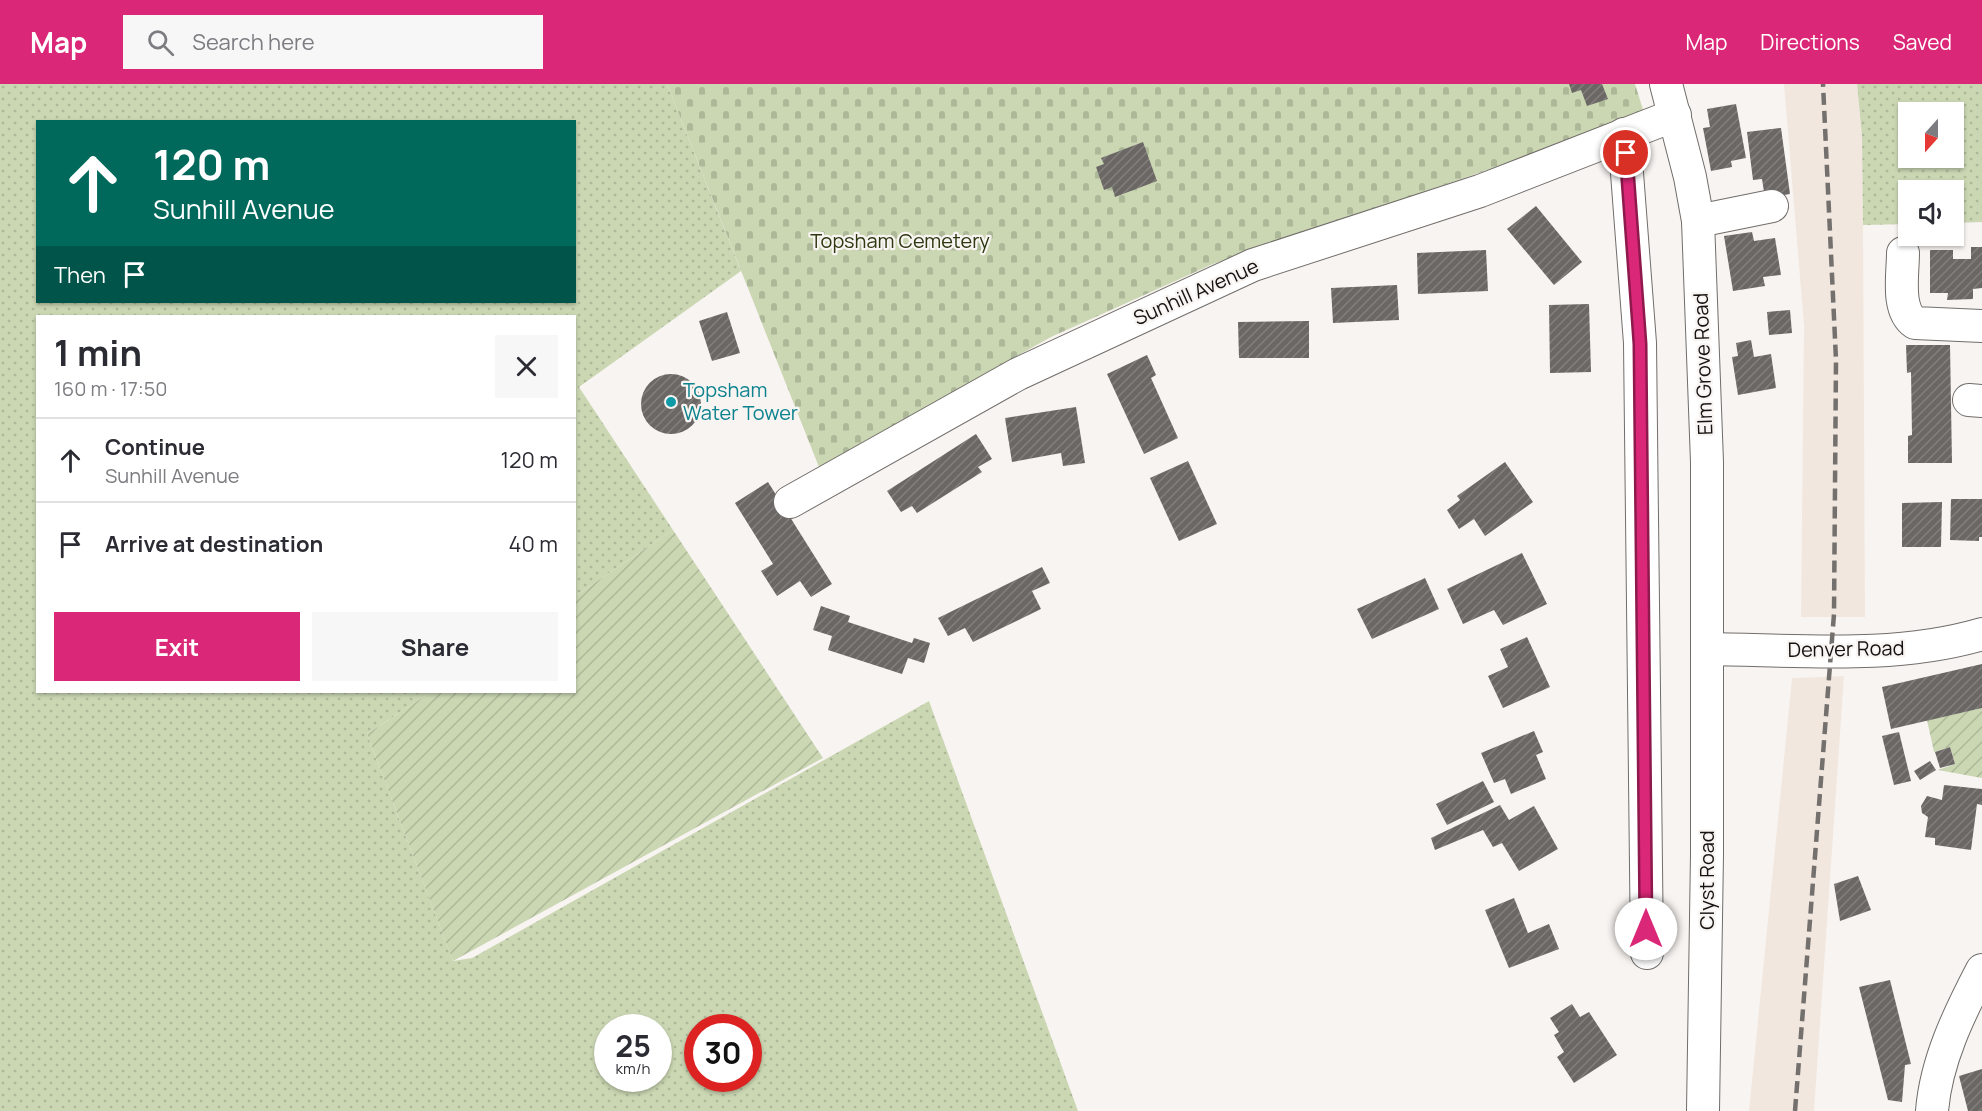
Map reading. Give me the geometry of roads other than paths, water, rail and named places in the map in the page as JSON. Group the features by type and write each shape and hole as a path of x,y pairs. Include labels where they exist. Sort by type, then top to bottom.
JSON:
{"street":[{"name":"Elm Grove Road","path":"1666,84 1698,221 1707,462 1707,649"},
{"name":"Sunhill Avenue","path":"790,502 1018,374 1253,265 1480,191 1675,116"},
{"path":"1624,134 1640,344 1647,953"},
{"path":"1698,221 1772,206"},
{"path":"1903,253 1904,307 1907,317 1915,323 1982,326"},
{"name":"Denver Road","path":"1707,649 1874,652 1920,648 1982,634"},
{"name":"Clyst Road","path":"1703,1111 1706,1002 1707,649"},
{"path":"1932,1111 1934,1090 1942,1059 1982,970"}],"railway":[{"path":"1795,1111 1834,614 1836,360 1823,84"}],"place":[{"name":"Topsham Water Tower","path":"671,402"}],"park label":[{"name":"Topsham Cemetery","path":"900,241"}]}
